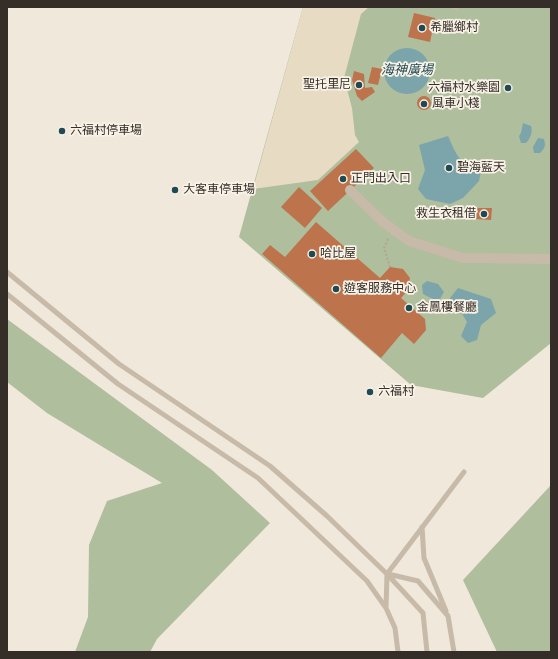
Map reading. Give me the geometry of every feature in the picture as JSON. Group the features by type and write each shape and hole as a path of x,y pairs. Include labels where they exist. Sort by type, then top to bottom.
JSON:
{"street":[{"path":"350,190 383,222 409,241 463,258 551,259"}],"lane":[{"path":"7,272 119,364 270,466 327,516 387,574 423,613 427,652"},
{"path":"7,294 118,384 258,478 367,581 386,608 395,628 398,652"},
{"path":"386,608 387,574 464,472"},
{"path":"422,527 424,558 448,616 454,652"},
{"path":"387,574 418,581 448,616"}],"path":[{"path":"390,267 384,248 392,229"}],"green space":[{"path":"303,7 551,7 551,343 483,398 411,385 239,237"},
{"path":"7,319 212,470 270,523 157,639 150,652 75,652 88,617 89,545 107,501 162,483 47,413 7,382"},
{"path":"551,485 551,652 497,652 463,580"}],"shaded area":[{"path":"303,7 369,7 361,14 344,78 352,108 355,135 359,142 318,180 253,189"}],"water":[{"name":"海神廣場","path":"412,48 424,54 429,62 429,80 424,88 416,93 402,94 390,88 385,80 384,66 390,54 398,49"},
{"path":"523,123 531,126 532,128 529,140 526,143 521,143 519,136"},
{"name":"碧海藍天","path":"448,136 454,149 463,162 481,171 479,181 463,198 450,204 426,199 418,189 425,170 419,145"},
{"path":"538,138 544,139 545,147 540,153 534,153 533,147"},
{"path":"427,281 438,284 444,292 440,299 433,299 423,294 422,285"},
{"path":"458,288 491,299 496,313 481,325 477,340 468,343 461,336 467,322 461,312 453,308 450,298"}],"building":[{"name":"希臘鄉村","path":"414,13 435,18 430,42 408,37"},
{"path":"372,67 382,69 378,85 368,83"},
{"name":"聖托里尼","path":"354,71 364,74 365,88 372,87 375,92 362,101 357,96 352,80"},
{"name":"風車小棧","path":"424,96 429,98 431,103 429,108 424,110 419,108 417,103 419,98"},
{"name":"正門出入口","path":"356,149 374,168 328,211 310,191"},
{"path":"299,187 322,208 305,228 281,207"},
{"name":"救生衣租借","path":"477,208 492,208 491,220 476,219"},
{"name":"遊客服務中心","path":"316,222 380,278 390,267 403,269 410,278 408,290 401,298 425,319 426,330 414,344 402,333 381,358 262,254 270,245 285,257"}],"place":[{"name":"希臘鄉村","path":"422,28"},
{"name":"聖托里尼","path":"359,85"},
{"name":"六福村水樂園","path":"508,88"},
{"name":"風車小棧","path":"424,104"},
{"name":"六福村停車場","path":"62,131"},
{"name":"碧海藍天","path":"449,168"},
{"name":"正門出入口","path":"343,179"},
{"name":"大客車停車場","path":"175,190"},
{"name":"救生衣租借","path":"484,214"},
{"name":"哈比屋","path":"312,254"},
{"name":"遊客服務中心","path":"336,289"},
{"name":"金鳳樓餐廳","path":"409,308"},
{"name":"六福村","path":"370,392"}]}
